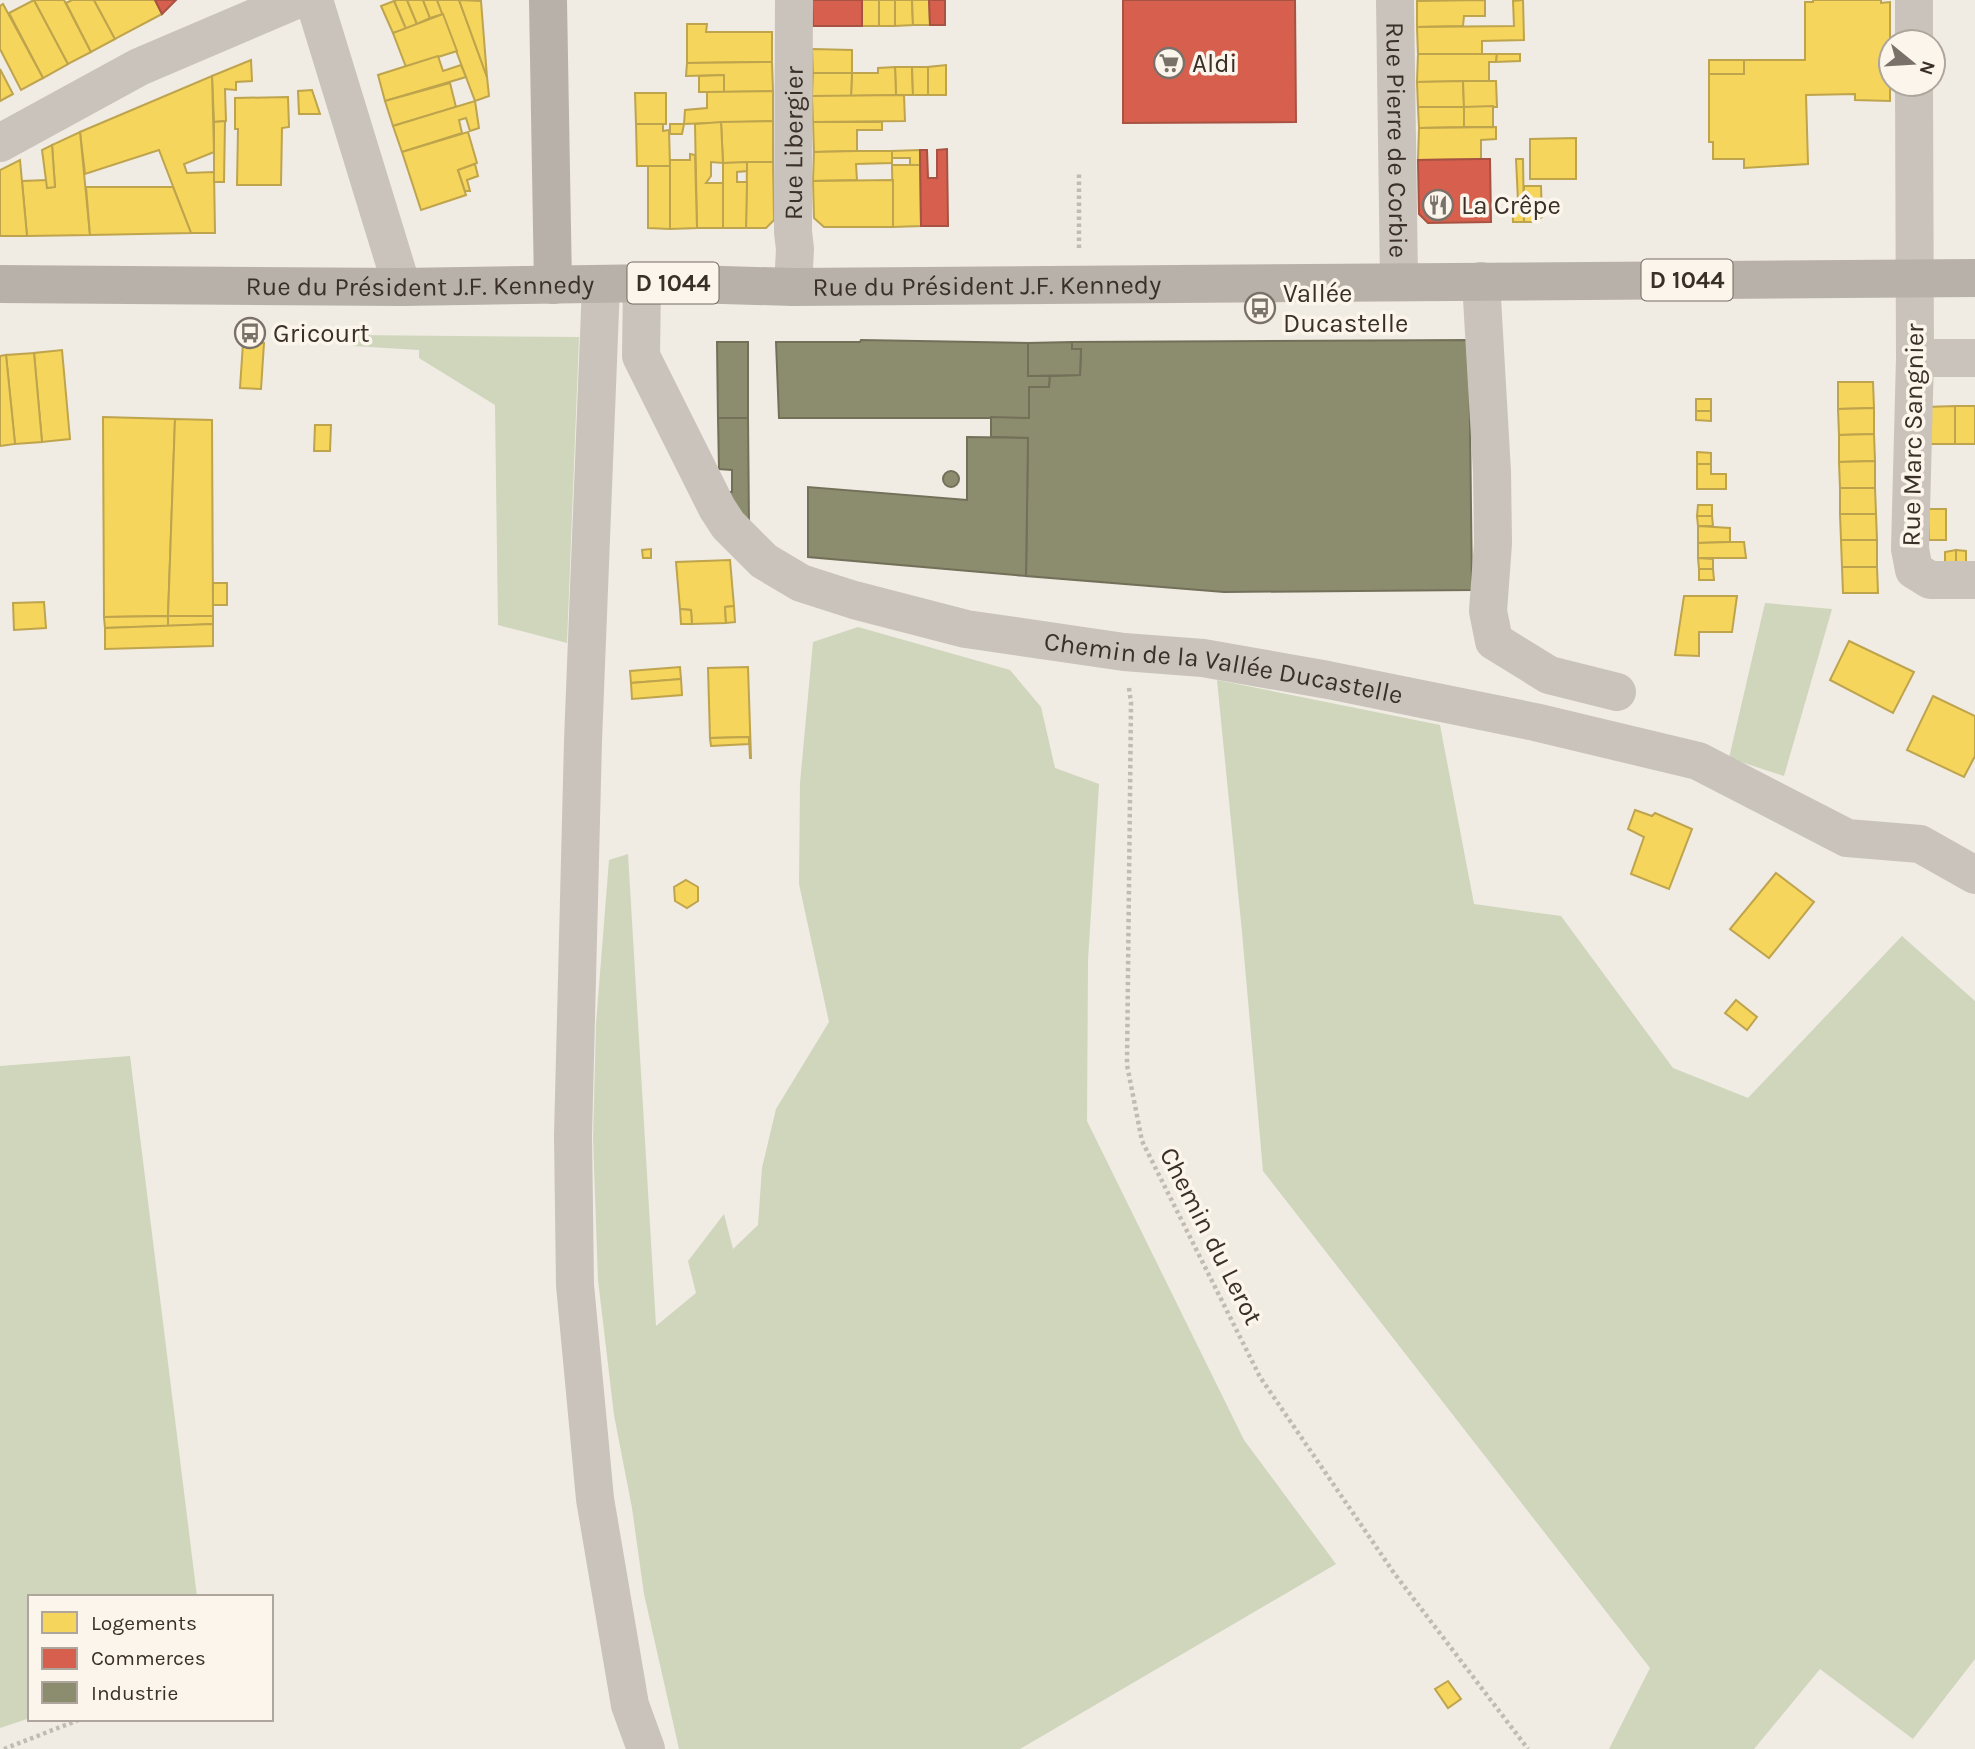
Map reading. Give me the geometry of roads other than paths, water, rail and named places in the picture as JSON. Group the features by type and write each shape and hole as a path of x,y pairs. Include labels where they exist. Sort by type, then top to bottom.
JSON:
{"main road":[{"path":"548,0 553,285"},
{"name":"Rue du Président J.F. Kennedy","path":"0,284 402,288 642,283 793,287 1975,278"}],"street":[{"path":"0,142 139,67 296,0"},
{"path":"314,0 402,288"},
{"name":"Rue Libergier","path":"793,287 794,0"},
{"name":"Rue Pierre de Corbie","path":"1395,0 1399,281"},
{"path":"1914,0 1914,28"},
{"name":"Rue Marc Sangnier","path":"1914,98 1914,358 1910,549 1914,570 1930,580 1975,580"},
{"path":"1481,281 1492,472 1493,543 1488,611 1494,641 1549,675 1617,692"},
{"name":"Chemin de la Vallée Ducastelle","path":"642,283 641,356 718,508 729,525 764,561 801,583 953,626 1124,652 1203,658 1328,680 1535,722 1698,761 1847,838 1920,844 1975,875"},
{"path":"601,285 583,755 573,1136 575,1285 595,1499 630,1705 646,1749"},
{"path":"1914,358 1975,358"}],"place":[{"name":"Aldi","path":"1169,63"},
{"name":"La Crêpe","path":"1438,205"},
{"name":"Vallée Ducastelle","path":"1260,308"},
{"name":"Gricourt","path":"250,333"}]}
